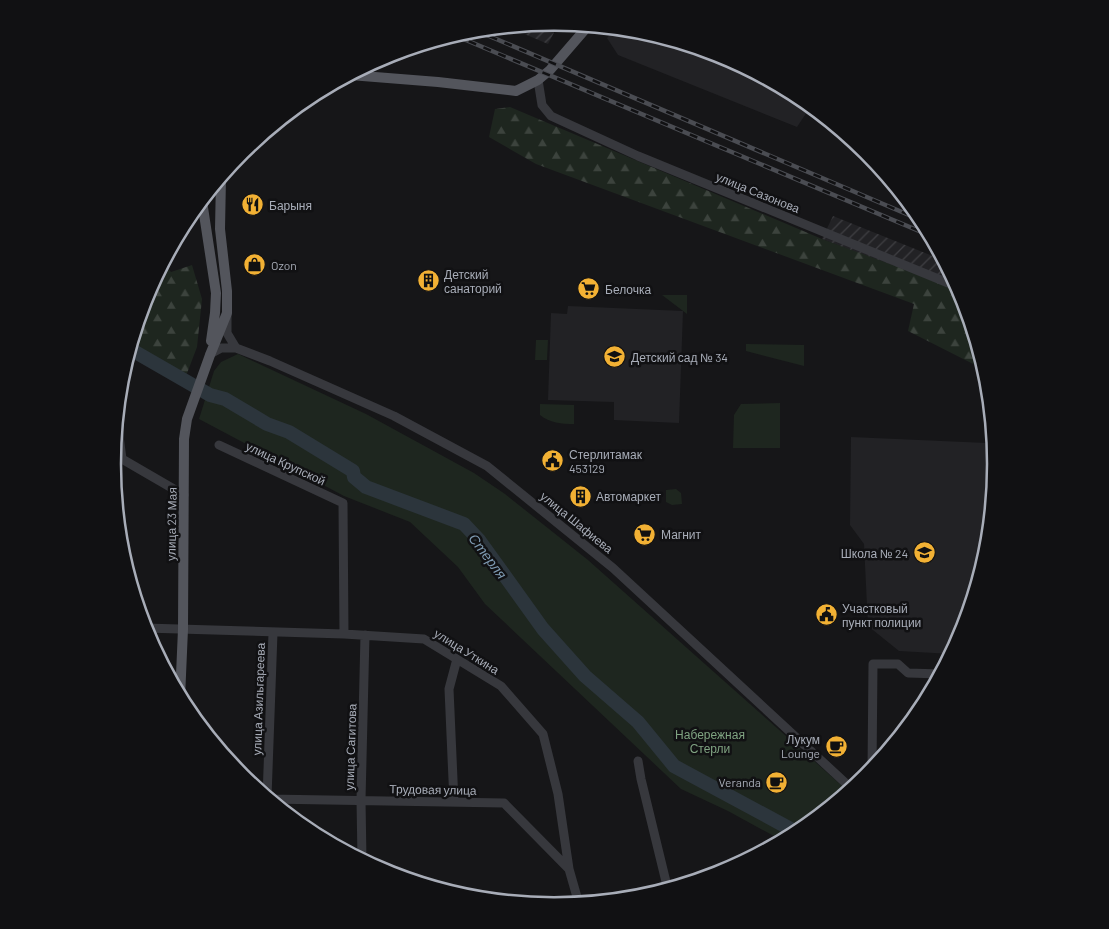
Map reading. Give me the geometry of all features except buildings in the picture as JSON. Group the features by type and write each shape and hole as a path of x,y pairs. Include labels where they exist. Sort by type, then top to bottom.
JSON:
{"main road":[{"path":"361,77 516,90 538,80 550,70 583,32"},
{"path":"210,355 227,313 227,291 220,229 220,190"},
{"path":"204,211 216,293 216,313 210,355"},
{"name":"улица 23 Мая","path":"181,684 183,629 184,439 187,419 210,355"}],"street":[{"name":"улица Сазонова","path":"538,80 540,100 545,111 551,116 638,156 947,283"},
{"path":"216,293 222,295 227,291"},
{"path":"227,313 227,333 236,348"},
{"path":"210,355 215,350 221,348 236,348"},
{"name":"улица Шафиева","path":"236,348 394,416 487,466 613,568 846,785"},
{"name":"улица Крупской","path":"219,445 342,502 344,634"},
{"path":"121,461 184,495"},
{"name":"улица Уткина","path":"153,628 344,634 424,639 501,686 542,734 558,794 569,869 578,897"},
{"name":"улица Азильгареева","path":"268,789 273,633"},
{"name":"улица Сагитова","path":"362,852 361,800 365,635"},
{"path":"454,802 449,689 457,659"},
{"path":"872,759 873,664 898,664 908,673 934,674"},
{"path":"638,761 666,883"},
{"name":"Трудовая улица","path":"279,798 504,803 569,869"}],"shaded area":[{"path":"555,31 548,44 521,33"},
{"path":"610,35 639,40 694,54 720,64 771,89 807,113 797,127 618,55 607,38"},
{"path":"833,216 935,257 950,289 822,239"},
{"name":"Детский сад № 34","path":"568,306 683,311 679,423 614,420 614,402 548,400 551,313 567,314"},
{"name":"Школа № 24","path":"851,437 987,443 987,493 979,549 965,604 944,654 899,651 868,626 864,544 850,525"}],"green space":[{"path":"510,107 822,239 949,286 965,325 976,365 908,331 914,304 536,164 489,137 495,109"},
{"path":"192,265 202,299 197,347 186,376 137,348 154,299 168,269 171,272"},
{"path":"662,295 687,295 687,314"},
{"path":"536,340 548,340 547,360 535,360"},
{"path":"746,344 804,345 804,366 746,351"},
{"name":"Набережная Стерли","path":"238,354 366,414 474,473 505,494 588,560 843,787 818,808 776,837 728,811 681,789 485,604 458,567 410,522 344,496 199,419 214,371 221,362"},
{"path":"780,403 780,448 733,448 734,415 741,404"},
{"path":"540,404 574,405 574,424 565,424 544,418 540,415"},
{"path":"676,489 681,493 682,504 672,505 666,502 666,490"}],"waterway":[{"name":"Стерля","path":"136,352 210,395 225,399 267,424 289,432 353,471 354,477 366,487 464,524 479,540 543,629 585,676 638,722 674,766 790,828"}],"railway":[{"path":"490,36 908,215"},
{"path":"467,41 919,231"}],"place":[{"name":"Барыня","path":"253,205"},
{"name":"Ozon","path":"255,265"},
{"name":"Детский санаторий","path":"428,281"},
{"name":"Белочка","path":"589,289"},
{"name":"Детский сад № 34","path":"615,357"},
{"name":"Стерлитамак 453129","path":"553,461"},
{"name":"Автомаркет","path":"580,496"},
{"name":"Магнит","path":"645,534"},
{"name":"Школа № 24","path":"924,553"},
{"name":"Участковый пункт полиции","path":"826,615"},
{"name":"Лукум Lounge","path":"836,746"},
{"name":"Veranda","path":"777,782"}]}
